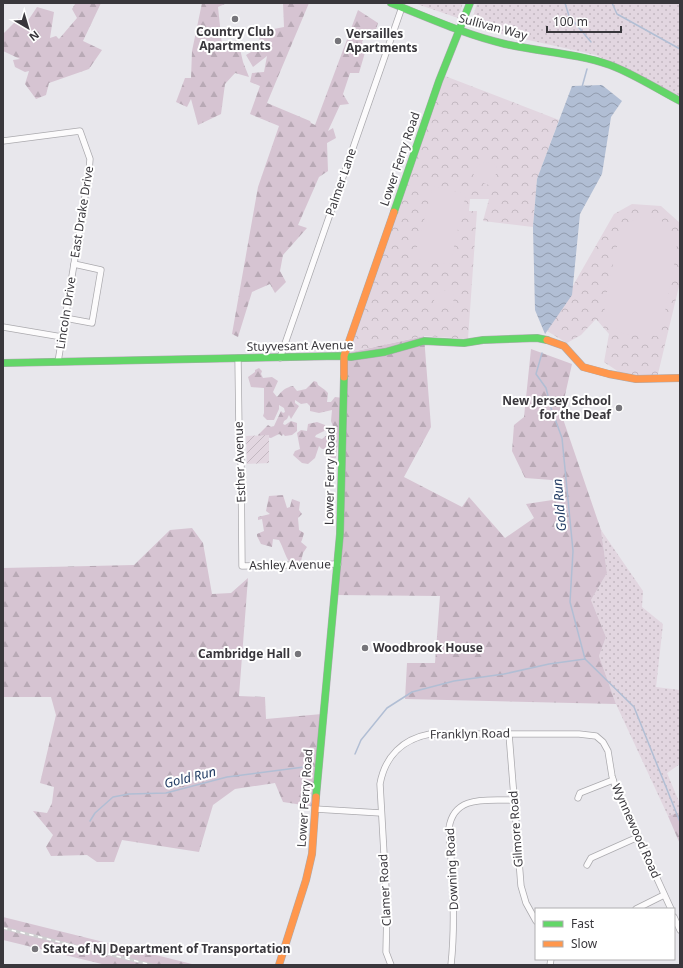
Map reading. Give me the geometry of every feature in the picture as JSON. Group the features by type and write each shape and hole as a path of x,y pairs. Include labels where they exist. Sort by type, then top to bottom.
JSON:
{"street":[{"name":"Sullivan Way","path":"391,3 460,30 506,44 581,57 610,65 680,101"},
{"name":"Lower Ferry Road","path":"279,965 309,867 313,838 320,746 338,564 341,507 344,356 434,95 470,3"},
{"name":"Palmer Lane","path":"280,358 402,7"},
{"name":"East Drake Drive","path":"3,141 80,131 90,159 90,172 74,264"},
{"name":"Lincoln Drive","path":"58,362 74,264"},
{"path":"65,318 92,323 100,278 101,270 74,264"},
{"path":"3,327 62,337"},
{"name":"Stuyvesant Avenue","path":"3,363 344,356 351,358 385,352 424,341 464,343 483,340 537,338 564,346 583,367 636,379 680,378"},
{"name":"Esther Avenue","path":"238,358 242,566"},
{"name":"Ashley Avenue","path":"242,566 338,564"},
{"name":"Franklyn Road","path":"381,813 380,784 383,769 393,754 405,742 413,738 430,734 591,735"},
{"name":"Gilmore Road","path":"509,734 521,886 526,903 535,919"},
{"name":"Wynnewood Road","path":"591,735 596,736 603,742 608,751 613,780 670,908"},
{"path":"578,798 580,793 613,780"},
{"name":"Downing Road","path":"451,965 454,916 449,828 452,816 459,807 469,802 514,800"},
{"path":"315,809 381,813"},
{"name":"Clamer Road","path":"381,813 387,907 386,952 391,965"},
{"path":"587,865 591,858 638,837"},
{"path":"638,908 664,895"},
{"path":"675,919 680,930"}],"green space":[{"path":"74,3 101,3 83,41 102,50 89,69 49,83 46,95 36,99 25,84 29,71 25,72 15,67 13,60 20,59 3,51 3,34 19,18 25,25 37,7 54,12 50,38 56,36 59,39 77,18 72,9 75,4"},
{"path":"202,3 227,3 218,7 222,45 238,40 243,62 249,77 235,73 225,84 221,114 198,125 191,99 187,107 176,102 185,78 191,78 192,51"},
{"path":"283,3 309,3 267,103 310,121 315,125 358,10 378,23 375,33 368,31 362,42 366,49 359,73 350,73 343,94 349,104 340,105 328,131 333,128 336,138 327,143 328,171 319,177 298,225 307,228 283,255 280,271 286,282 275,293 270,284 252,292 238,337 232,334 258,187 279,126 250,114 260,86 250,82 252,73 264,72 267,56 253,67 246,55 261,46 258,32 284,27"},
{"path":"414,3 463,3 458,18"},
{"path":"477,3 680,3 680,96 596,55 470,27"},
{"path":"445,76 559,120 537,179 533,227 483,221 489,199 470,199 469,211 477,211 468,339 424,336 347,353 368,283"},
{"path":"487,162 495,165 498,169 491,186 474,179 476,167"},
{"path":"433,186 466,194 450,264 414,259"},
{"path":"632,204 661,206 680,223 680,282 657,378 619,372 604,362 609,334 596,319 581,335 567,343 547,331 614,214"},
{"path":"642,217 656,218 662,221 671,230 676,243 677,250 660,337 650,335 631,335 621,332 609,321 604,308 620,233 629,222"},
{"path":"446,290 454,291 453,308 436,307 434,300 435,296"},
{"path":"424,336 431,427 404,477 462,507 469,497 505,538 534,518 526,504 559,499 552,480 525,478 512,451 514,425 524,417 531,349 572,364 561,413 601,530 607,573 591,600 606,637 599,656 616,704 405,699 407,663 435,663 440,596 334,595 347,353"},
{"path":"259,368 262,371 261,374 263,378 272,377 278,381 273,392 277,397 287,388 293,386 297,391 306,389 314,381 328,393 327,402 331,402 335,397 343,398 336,458 330,458 329,453 333,447 330,443 327,443 326,449 322,449 319,446 315,458 308,464 302,463 293,455 295,451 300,449 297,433 301,430 307,431 308,424 317,422 325,425 326,430 315,437 322,439 335,432 331,421 332,410 319,413 310,411 310,406 307,403 301,404 295,400 295,403 299,406 291,419 289,415 283,424 285,425 291,421 297,423 297,431 292,435 285,436 283,434 282,436 279,434 271,438 266,437 260,440 258,435 268,425 271,427 274,426 281,411 283,413 285,412 284,408 279,405 279,409 274,420 267,420 263,416 264,388 251,387 248,377"},
{"path":"269,435 269,463 247,464 246,436"},
{"path":"283,495 287,508 290,507 292,499 300,502 299,510 302,514 298,518 299,530 304,533 301,542 307,547 303,553 301,561 290,563 279,540 273,539 272,547 261,544 257,536 257,534 264,531 262,519 258,520 258,517 270,514 266,511 269,496"},
{"path":"192,528 203,543 212,594 231,593 248,578 239,696 265,697 266,719 322,714 316,807 283,802 275,783 235,789 213,805 199,852 122,840 114,862 97,862 87,855 51,856 46,847 53,835 33,811 47,813 52,803 54,787 40,783 56,715 51,697 3,697 3,568 134,565 170,530"},
{"path":"601,530 643,591 642,607 663,624 656,687 680,690 680,764 667,773 680,804 680,812 668,816 616,704 599,656 606,637 591,600 607,573"},
{"path":"680,812 680,844 668,816"},
{"path":"3,917 196,965 106,965 3,940"}],"water":[{"path":"602,85 622,101 611,117 602,174 580,214 572,295 545,334 535,310 533,227 537,179 572,86"}],"waterway":[{"path":"565,3 569,16 591,42"},
{"path":"612,3 617,14 680,49"},
{"path":"582,87 587,69"},
{"name":"Gold Run","path":"542,353 536,374 546,388 551,408 562,438 573,551 570,602 585,659 634,707 680,822"},
{"name":"Gold Run","path":"355,754 361,740 387,708 412,692 454,681 504,674 549,664 585,659"},
{"name":"Gold Run","path":"90,821 95,813 113,797 129,794 166,793 227,777 304,767"}],"railway":[{"path":"3,928 152,965"}],"traffic: fast":[{"path":"391,3 448,26 490,40 518,47 571,55 610,65 637,77 680,101"},
{"path":"394,212 439,81 470,3"},
{"path":"3,363 339,356 351,357 385,352 424,341 464,343 483,340 537,338 547,340"},
{"path":"316,797 340,534 344,377"}],"traffic: slow":[{"path":"344,377 344,356 394,212"},
{"path":"547,340 564,346 583,367 636,379 680,378"},
{"path":"279,965 306,880 312,854 316,797"}],"place":[{"name":"Country Club Apartments","path":"235,19"},
{"name":"Versailles Apartments","path":"338,41"},
{"name":"New Jersey School for the Deaf","path":"619,408"},
{"name":"Woodbrook House","path":"365,648"},
{"name":"Cambridge Hall","path":"298,654"},
{"name":"State of NJ Department of Transportation","path":"35,949"}]}
